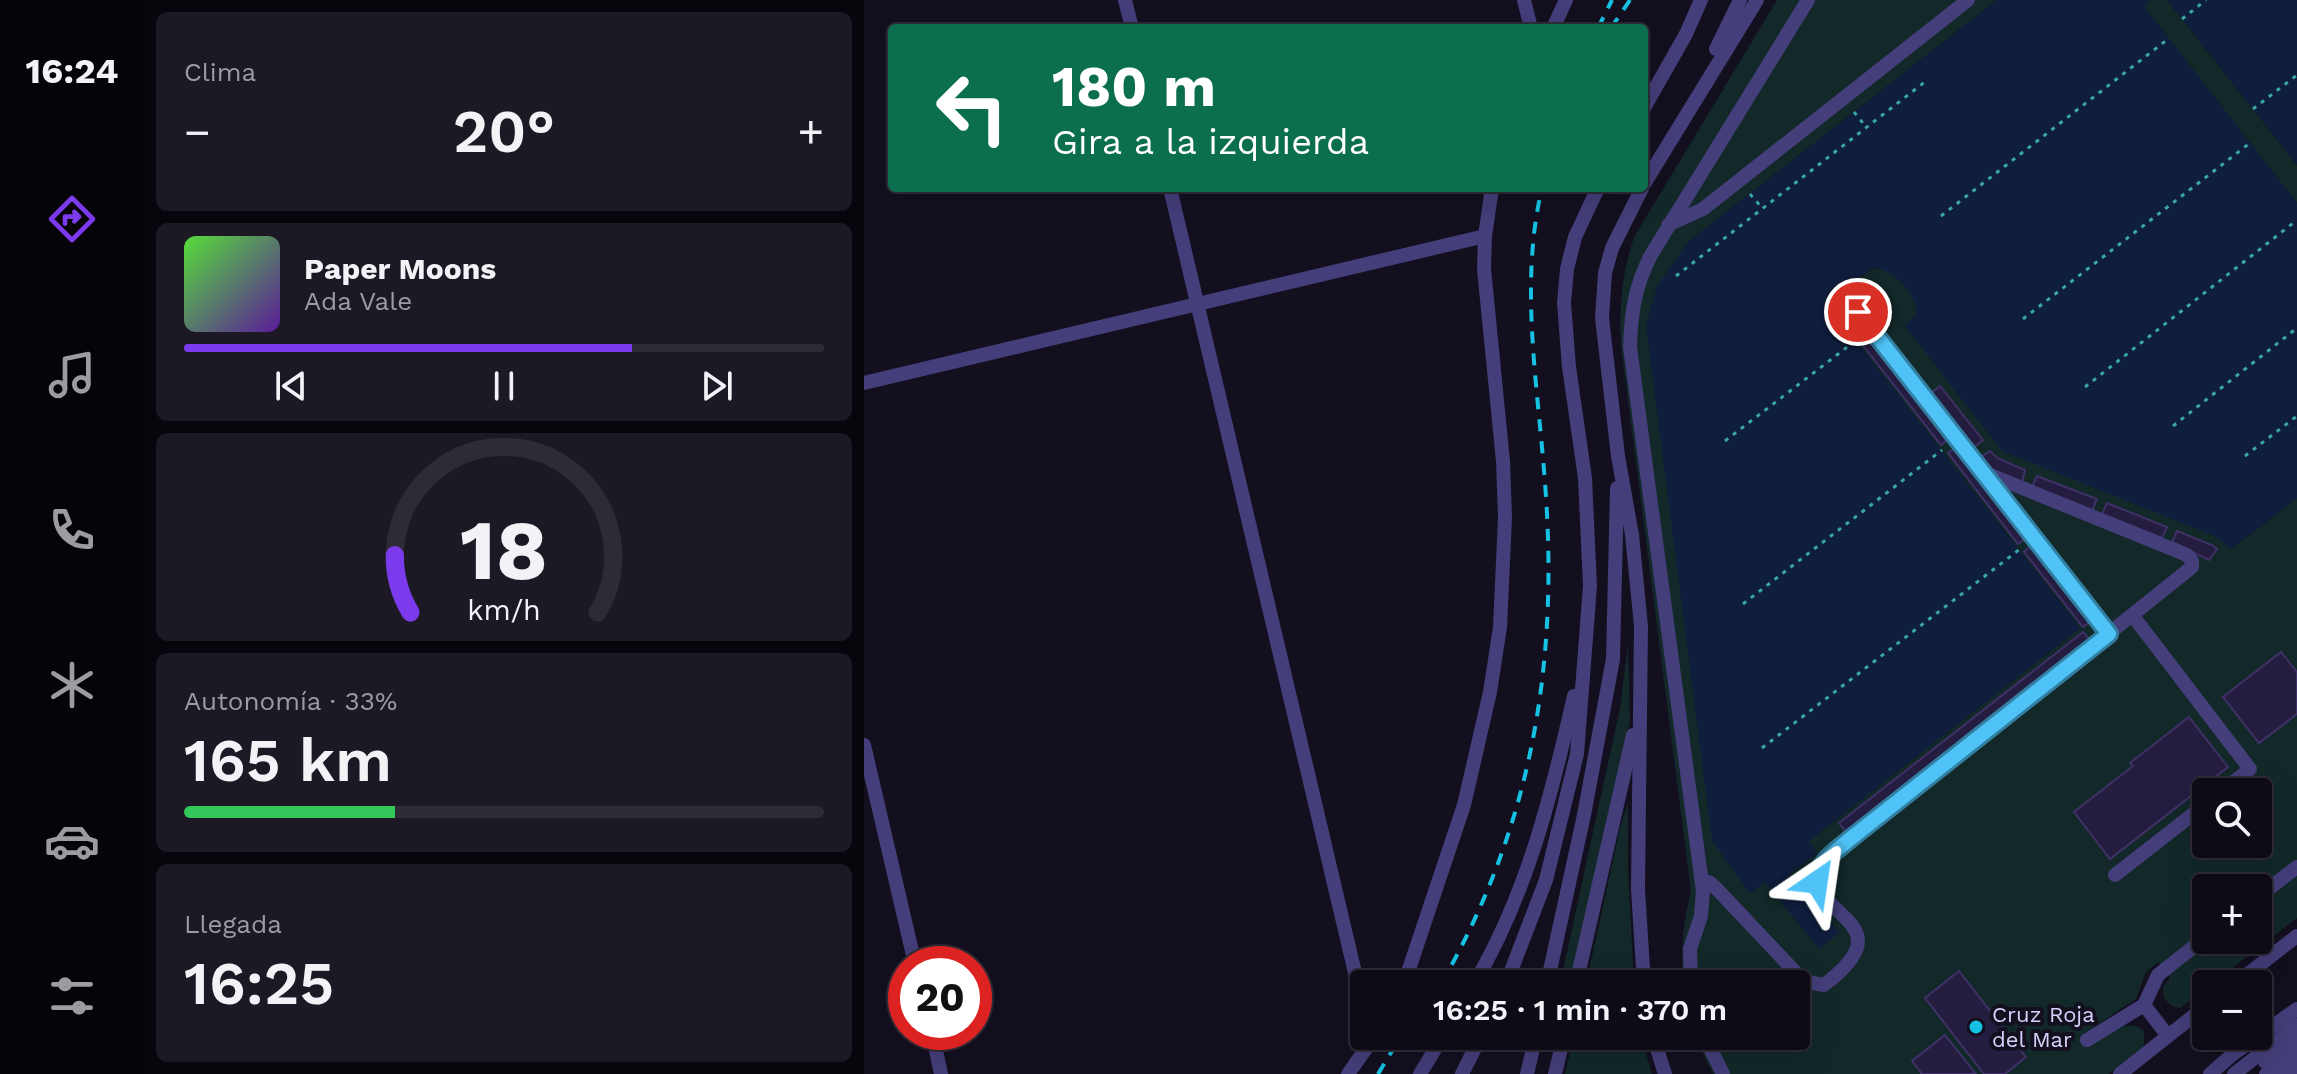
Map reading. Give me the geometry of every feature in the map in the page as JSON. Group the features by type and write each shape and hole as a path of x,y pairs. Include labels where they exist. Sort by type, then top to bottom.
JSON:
{"street":[{"path":"1125,0 1131,24"},
{"path":"1524,0 1530,24"},
{"path":"1555,24 1566,0"},
{"path":"1648,101 1686,34 1701,0"},
{"path":"1681,122 1740,0"},
{"path":"1648,178 1757,0"},
{"path":"1691,970 1690,949 1701,916 1702,882 1630,347 1631,312 1638,280 1668,225 1808,0"},
{"path":"1668,225 1703,209 1968,0"},
{"path":"1171,192 1354,970"},
{"path":"1409,970 1464,805 1490,692 1500,627 1505,517 1503,461 1486,312 1485,236 1491,192"},
{"path":"1512,970 1529,929 1558,839 1577,754 1590,586 1585,478 1569,367 1564,303 1567,269 1575,237 1596,192"},
{"path":"1640,192 1612,248 1603,294 1604,343 1638,581 1641,626 1638,889 1643,970"},
{"path":"864,383 1485,236"},
{"path":"1858,312 2109,634"},
{"path":"1550,970 1584,815 1613,659 1618,456"},
{"path":"1702,882 1709,882 1716,888 1799,976 1807,982 1824,985 1854,958 1859,940 1855,929 1822,893 1817,882 1822,863 2192,567 2187,555 1983,472"},
{"path":"2020,521 2019,512 2023,505 2034,497 2043,497"},
{"path":"2133,616 2250,769 2239,778"},
{"path":"1481,970 1509,917 1537,844 1585,649"},
{"path":"1579,970 1640,705"},
{"path":"864,745 911,946"},
{"path":"2115,875 2192,815"},
{"path":"2272,886 2297,867"},
{"path":"2253,970 2294,939"},
{"path":"2087,1040 2144,1005 2158,975 2192,948"},
{"path":"2144,1005 2168,1036"},
{"path":"2210,1074 2297,1009"},
{"path":"2120,1074 2192,1017"},
{"path":"2234,1074 2297,1025"},
{"path":"2248,1074 2297,1039"},
{"path":"936,1050 941,1074"},
{"path":"1348,1074 1364,1050"},
{"path":"1420,1074 1435,1050"},
{"path":"1462,1074 1474,1050"},
{"path":"1527,1074 1533,1050"},
{"path":"1555,1074 1561,1050"},
{"path":"1657,1050 1665,1074"},
{"path":"1711,1050 1723,1074"},
{"path":"2266,1074 2297,1054"},
{"path":"2286,1074 2297,1067"}],"path":[{"path":"2182,19 2206,0"},
{"path":"1941,216 2168,39"},
{"path":"2253,109 2297,75"},
{"path":"1676,276 1926,81"},
{"path":"1854,112 1866,127"},
{"path":"2023,319 2250,143"},
{"path":"1750,194 1762,208"},
{"path":"2085,387 2297,220"},
{"path":"2173,426 2297,328"},
{"path":"1725,441 1855,341"},
{"path":"2245,456 2297,416"},
{"path":"1743,604 1942,450"},
{"path":"1762,748 2020,549"}],"green space":[{"path":"1777,0 1997,0 1688,242 1750,892 1765,881 1819,949 1838,933 1789,874 1808,841 2080,628 1830,308 1847,284 1877,267 1899,278 1909,289 1917,313 1906,326 2218,537 2231,549 2297,498 2297,918 2272,937 2272,874 2192,874 2192,954 2251,954 2230,970 2192,970 2192,999 2180,1008 2165,999 2163,987 2170,978 2158,962 2146,972 2136,999 2083,1034 2091,1044 2124,1026 2131,1025 2144,1031 2144,1046 2109,1074 1713,1074 1701,1050 1810,1050 1810,970 1682,970 1683,937 1691,891 1621,346 1620,318 1634,237"},
{"path":"2151,0 2167,0 2297,165 2297,203 2143,6"},
{"path":"1628,643 1630,722 1573,970 1563,970 1620,708"},
{"path":"1628,802 1633,970 1589,970"},
{"path":"1571,1050 1645,1050 1652,1074 1565,1074"}],"water":[{"path":"1997,0 2151,0 2144,6 2297,203 2297,498 2231,549 2217,537 2002,451 1905,326 1917,313 1912,297 1903,284 1876,267 1847,284 1831,309 2080,628 1809,841 1817,853 1790,874 1839,933 1819,949 1765,882 1750,893 1712,841 1646,326 1657,286 1688,242"},
{"path":"2167,0 2297,0 2297,165 2182,19"}],"building":[{"path":"1868,337 1948,439 1941,445 1861,343"},
{"path":"1940,386 1983,440 1973,448 1930,394"},
{"path":"1956,448 2025,539 2018,544 1948,453"},
{"path":"1990,451 1997,458 2025,470 2022,482 1985,464 1980,458"},
{"path":"2037,476 2097,499 2092,511 2032,487"},
{"path":"2107,503 2167,527 2162,538 2102,514"},
{"path":"2177,531 2217,549 2209,560 2172,542"},
{"path":"2032,545 2091,621 2083,627 2024,552"},
{"path":"2083,632 2091,641 1846,832 1839,823"},
{"path":"2281,652 2297,672 2297,714 2259,743 2223,697"},
{"path":"2189,717 2228,767 2214,778 2192,778 2192,795 2110,859 2074,812 2133,766 2130,763"},
{"name":"Cruz Roja del Mar","path":"1959,971 2026,1057 2005,1074 1984,1074 1925,998"},
{"path":"1945,1035 1976,1074 1922,1074 1912,1061"}],"railway":[{"path":"1600,24 1612,0"},
{"path":"1614,24 1630,0"},
{"path":"1448,970 1498,864 1518,804 1542,679 1548,550 1531,298 1535,224 1541,192"},
{"path":"1378,1074 1393,1050"}],"place":[{"name":"Cruz Roja del Mar","path":"1976,1027"}],"route":[{"path":"1817,882 1822,863 1850,839 2109,634 1858,312"}]}
